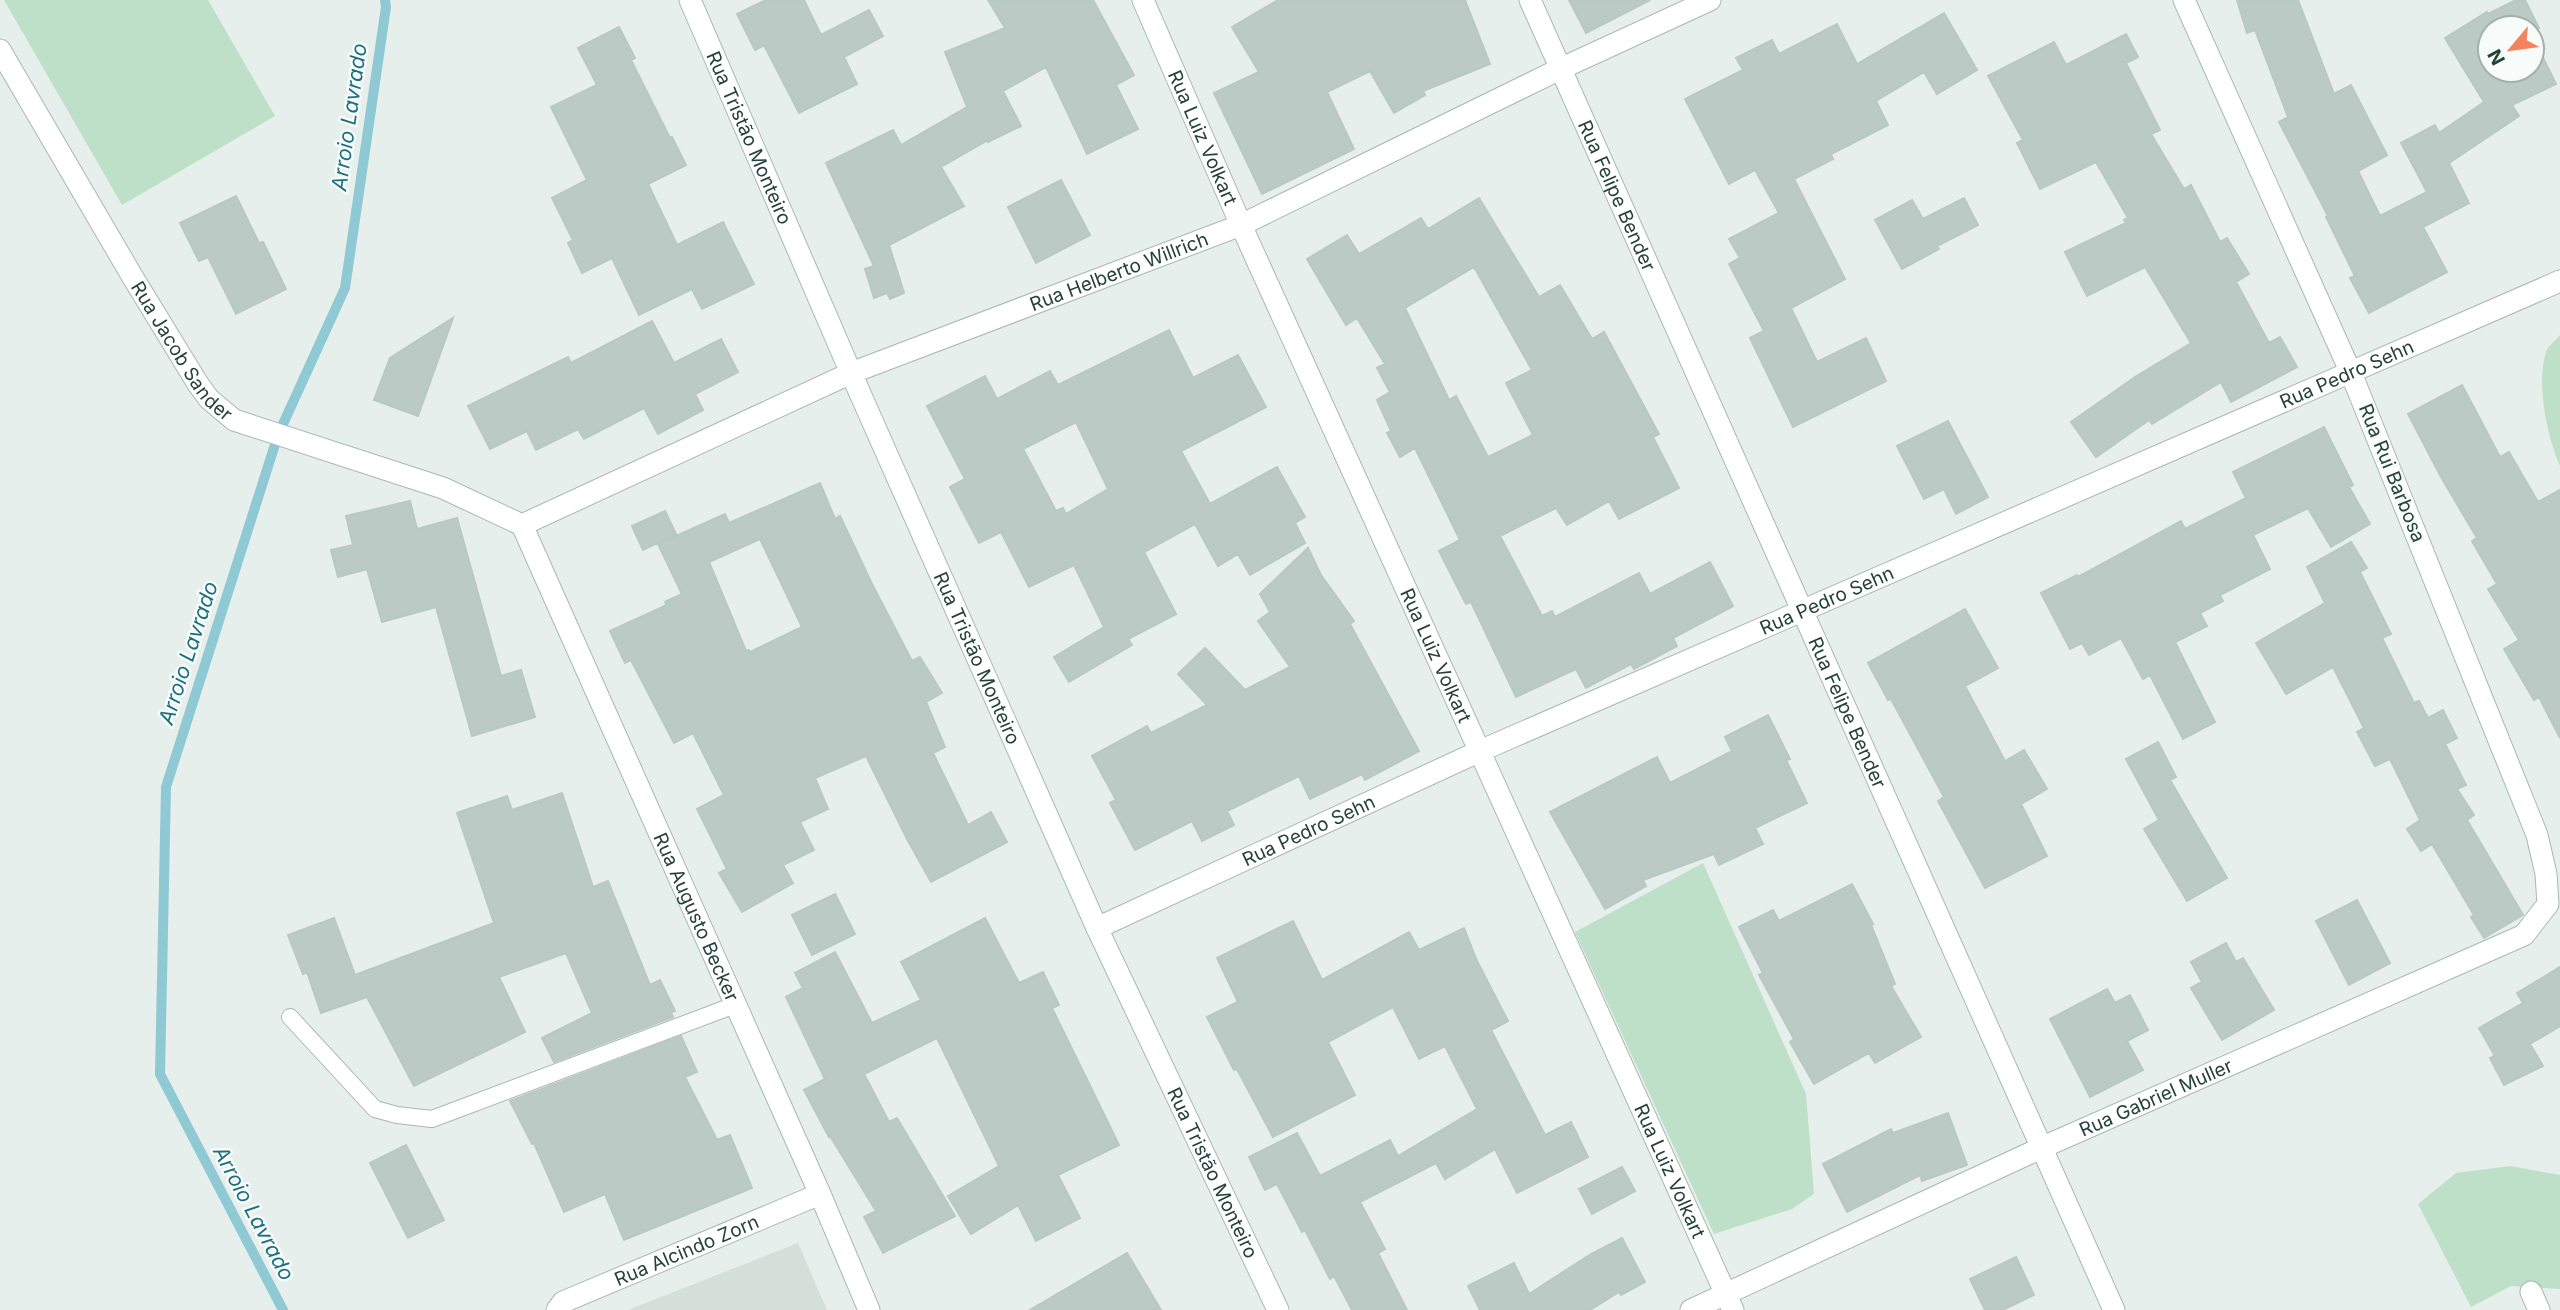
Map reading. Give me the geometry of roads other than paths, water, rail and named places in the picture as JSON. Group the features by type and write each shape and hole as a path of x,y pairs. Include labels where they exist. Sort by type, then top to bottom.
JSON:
{"street":[{"name":"Rua Tristão Monteiro","path":"690,0 851,373 1097,928 1278,1310"},
{"name":"Rua Luiz Volkart","path":"1143,0 1241,225 1729,1303"},
{"name":"Rua Felipe Bender","path":"1530,0 2113,1310"},
{"name":"Rua Helberto Willrich","path":"522,526 851,373 1241,225 1560,69 1710,0"},
{"name":"Rua Rui Barbosa","path":"2184,0 2351,373 2537,835"},
{"name":"Rua Jacob Sander","path":"0,50 132,276 209,399 234,420 443,488 522,526"},
{"name":"Rua Pedro Sehn","path":"1097,928 1480,751 2560,281"},
{"name":"Rua Augusto Becker","path":"522,526 820,1194 869,1310"},
{"name":"Rua Gabriel Muller","path":"1691,1310 1729,1303 2041,1148 2525,935 2548,904 2546,874 2537,835"},
{"name":"Rua Alcindo Zorn","path":"557,1310 563,1301 820,1194"}],"lane":[{"path":"290,1017 375,1109 397,1115 432,1119 735,1005"}],"waterway":[{"name":"Arroio Lavrado","path":"283,1310 160,1074 166,787 278,435 345,288 385,0"}]}
